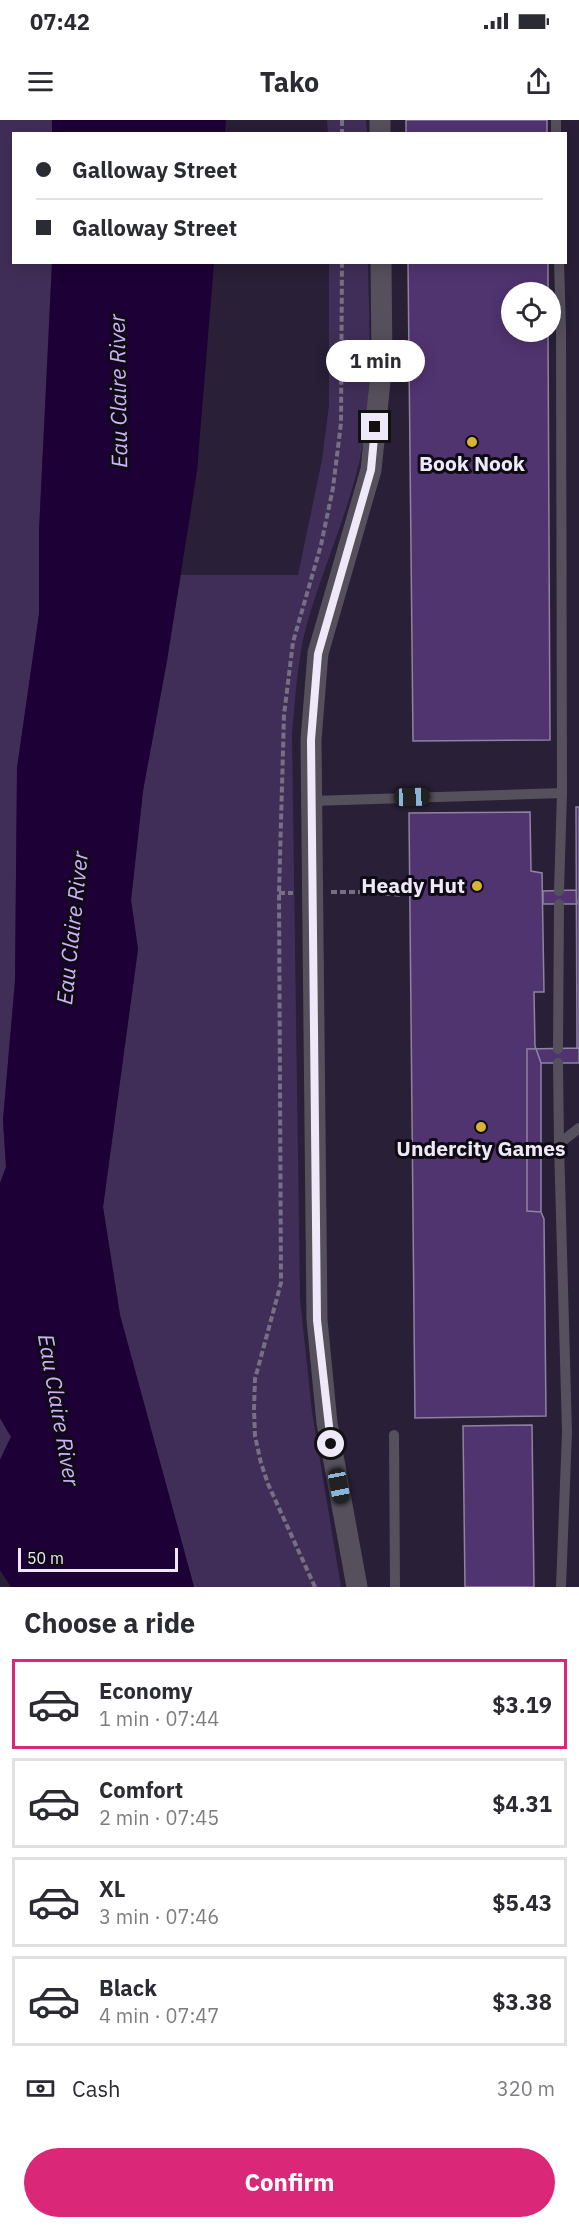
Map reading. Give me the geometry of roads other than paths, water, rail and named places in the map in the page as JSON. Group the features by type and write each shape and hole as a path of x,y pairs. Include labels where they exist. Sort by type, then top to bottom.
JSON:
{"street":[{"path":"357,1587 327,1423 317,1320 311,740 318,654 371,470 382,362 381,264"}],"lane":[{"path":"559,264 562,793 559,891"},
{"path":"312,801 562,793"},
{"path":"558,1048 560,904"},
{"path":"558,1063 567,1432 561,1587"},
{"path":"559,1144 579,1128"},
{"path":"394,1435 395,1587"}],"water":[{"path":"52,120 226,120 225,132 52,132"},
{"name":"Eau Claire River","path":"52,264 214,264 197,471 167,661 143,791 131,900 138,949 103,1207 120,1315 194,1587 11,1587 0,1570 0,1460 11,1437 0,1418 0,1183 6,1167 3,1120 15,981 17,768 39,614 39,531"}],"place":[{"name":"Book Nook","path":"472,442"},
{"name":"Heady Hut","path":"477,886"},
{"name":"Undercity Games","path":"481,1127"}]}
